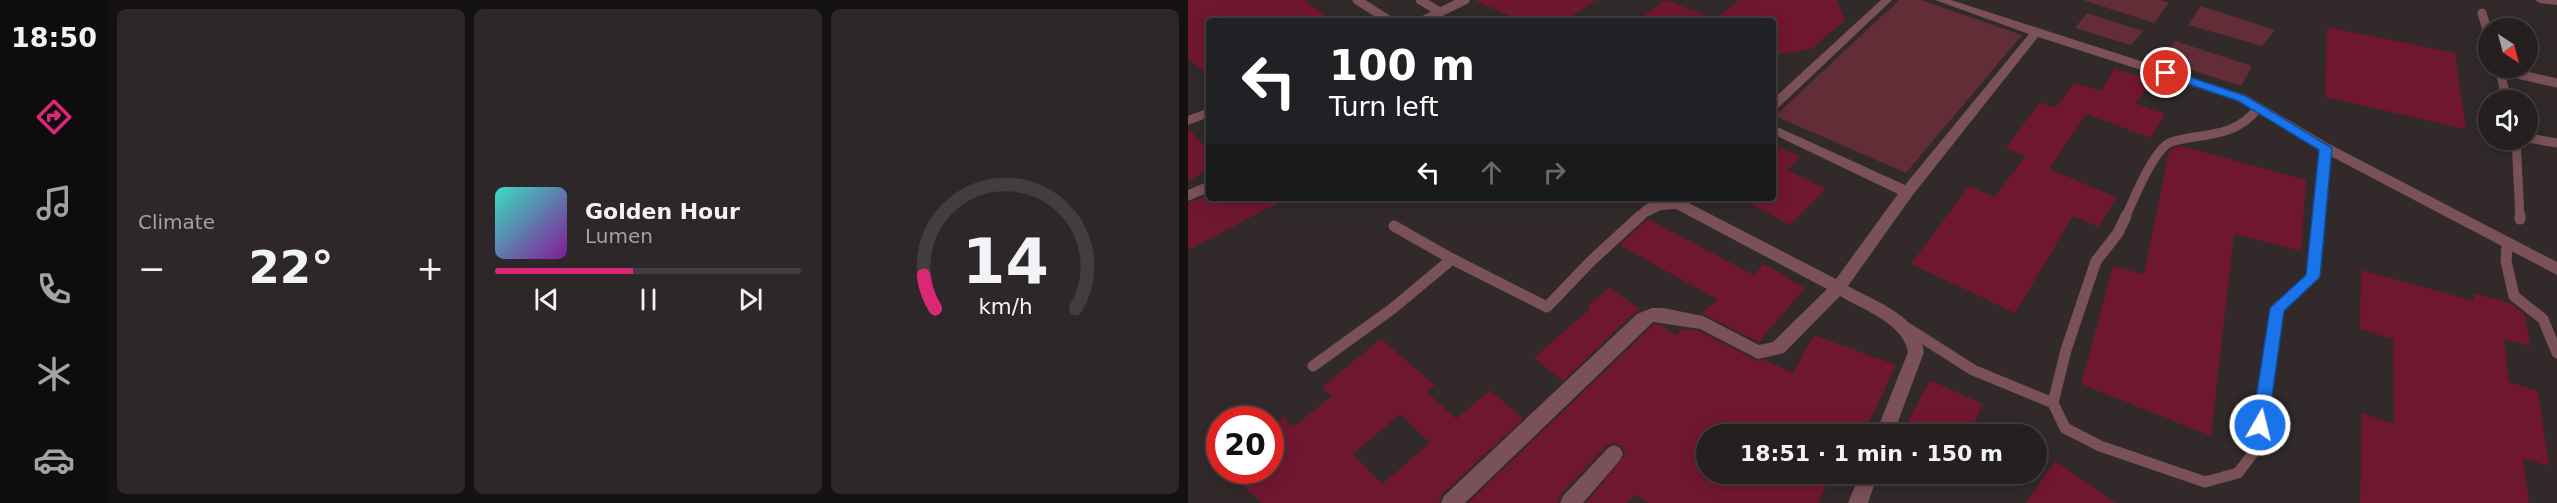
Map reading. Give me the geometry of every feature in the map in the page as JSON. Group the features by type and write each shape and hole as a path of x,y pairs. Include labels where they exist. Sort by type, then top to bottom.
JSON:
{"street":[{"path":"1776,103 1887,0"},
{"path":"1940,0 2242,98 2326,148 2507,245 2557,269"},
{"path":"2540,0 2557,2"},
{"path":"1451,503 1643,319 1663,315 1702,323 1758,352 1778,348 1838,288 1907,192 2036,33"},
{"path":"1188,121 1206,113"},
{"path":"1776,130 1907,192"},
{"path":"1188,196 1206,187"},
{"path":"1644,213 1658,205 1678,204 1902,324 1914,340 1916,352 1888,424"},
{"path":"1570,503 1614,454"},
{"path":"1858,503 1865,484"}],"lane":[{"path":"1358,0 1385,18"},
{"path":"1420,0 1440,12"},
{"path":"1428,18 1465,0"},
{"path":"2482,13 2484,18"},
{"path":"2537,78 2557,83"},
{"path":"2258,108 2249,120 2227,132 2172,141 2164,146 2144,177 2118,233 2096,261 2066,350 2053,403 2065,428 2100,446 2205,482 2238,473 2257,448 2277,308 2313,277 2326,148"},
{"path":"2538,140 2557,143"},
{"path":"2517,150 2520,219"},
{"path":"1394,226 1452,259 1546,307 1590,262 1644,213"},
{"path":"2507,245 2506,261 2514,296 2539,313 2550,329 2557,353"},
{"path":"1313,366 1392,309 1452,259"},
{"path":"1902,324 1973,370 2053,403"}],"shaded area":[{"path":"1899,0 1921,0 2022,35 1906,173 1776,115"},
{"path":"2083,0 2160,0 2169,3 2154,23"},
{"path":"2201,6 2275,30 2262,46 2188,25"},
{"path":"2087,13 2143,31 2131,45 2075,28"},
{"path":"2175,41 2252,66 2241,86 2163,61"}],"building":[{"path":"1188,0 1304,0 1329,18 1206,18 1206,74 1188,58"},
{"path":"1474,0 1596,0 1569,18 1514,18"},
{"path":"1666,0 1712,18 1639,18"},
{"path":"1739,0 1837,0 1845,20 1812,49 1776,55 1776,18 1716,18"},
{"path":"2327,27 2455,53 2466,129 2325,97"},
{"path":"2115,68 2152,81 2136,103 2165,114 2151,138 2086,114 2049,169 2117,197 2098,227 2073,216 2015,313 1911,264 1969,186 1995,197 2025,156 2006,148 2040,102 2055,108 2074,83 2101,91"},
{"path":"1188,128 1206,148 1206,171 1188,181"},
{"path":"1776,145 1800,157 1787,170 1826,189 1790,225 1746,201 1776,201"},
{"path":"2181,146 2306,180 2301,251 2234,234 2211,436 2081,384 2113,266 2144,274 2169,151"},
{"path":"1201,198 1206,198 1206,201 1282,201 1188,250 1188,203"},
{"path":"1648,219 1754,275 1764,264 1805,288 1759,342 1701,313 1718,300 1620,245"},
{"path":"2361,270 2474,301 2474,293 2511,304 2525,315 2530,346 2504,339 2509,382 2538,391 2549,466 2523,458 2529,503 2360,503 2362,413 2394,424 2393,339 2360,329"},
{"path":"1610,288 1641,310 1635,312 1563,381 1534,358 1591,308 1588,305"},
{"path":"1654,324 1661,325 1676,335 1683,329 1699,331 1757,361 1765,360 1793,373 1814,335 1896,365 1868,424 1696,424 1696,484 1827,484 1818,503 1648,503 1634,495 1627,503 1586,503 1625,455 1622,447 1615,443 1606,446 1561,494 1558,503 1468,503"},
{"path":"1381,339 1435,385 1427,392 1456,419 1490,390 1523,419 1442,494 1439,503 1262,503 1242,484 1284,484 1284,418 1293,427 1332,396 1322,387","holes":["1400,414 1430,443 1382,484 1353,454"]},
{"path":"1930,380 1983,404 1973,424 1907,424"},
{"path":"2055,461 2116,503 2026,503 2039,484 2047,484 2047,473"}],"route":[{"path":"2166,73 2242,98 2326,148 2313,277 2277,308 2260,425"}]}
